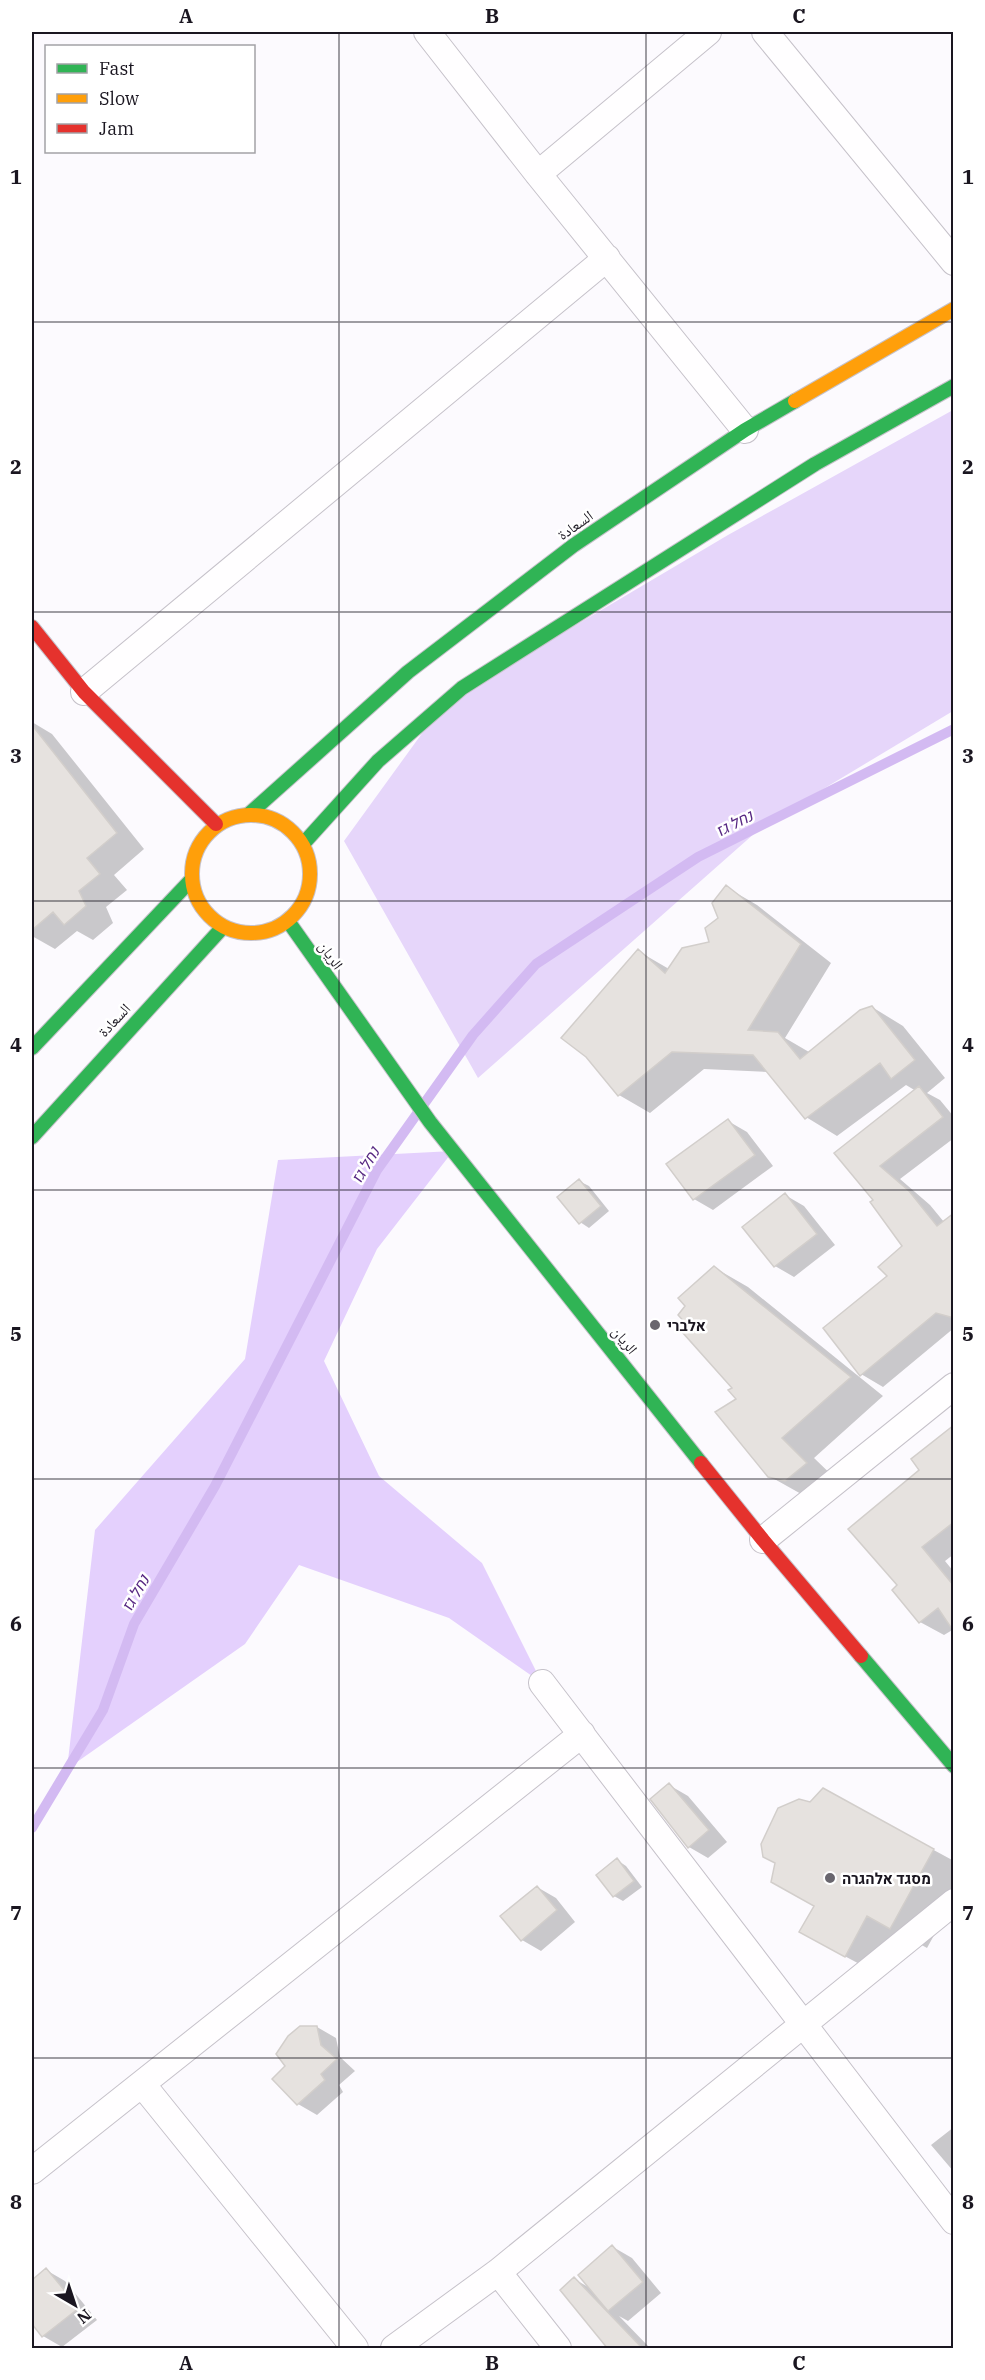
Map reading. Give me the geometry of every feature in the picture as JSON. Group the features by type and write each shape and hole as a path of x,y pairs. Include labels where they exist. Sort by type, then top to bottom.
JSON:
{"street":[{"path":"427,32 538,174 745,430"},
{"path":"538,174 708,32"},
{"path":"765,32 954,262"},
{"path":"84,692 607,258"},
{"name":"السعادة","path":"248,815 408,672 574,545 745,430 954,309"},
{"path":"303,844 378,761 462,688 815,464 954,386"},
{"path":"32,627 84,692 216,824"},
{"path":"248,815 268,817 286,826 303,844 311,868 309,888 306,900 288,921 263,933 243,934 223,927 208,916 197,899 192,879 194,859 204,838 216,824 248,815"},
{"path":"32,1048 192,879"},
{"name":"الريان","path":"288,921 430,1122 763,1540 954,1766"},
{"name":"السعادة","path":"32,1137 223,927"},
{"path":"763,1540 954,1386"},
{"path":"542,1683 954,2221"},
{"path":"32,2171 582,1734"},
{"path":"394,2349 498,2272 954,1902"},
{"path":"142,2084 356,2349"},
{"path":"498,2272 558,2349"}],"shaded area":[{"path":"953,410 953,711 765,824 478,1078 344,841 444,703 728,535"},
{"path":"453,1151 377,1249 324,1361 379,1476 482,1563 542,1683 449,1618 299,1565 245,1644 67,1769 95,1530 245,1359 278,1160"}],"building":[{"path":"32,725 117,833 87,858 100,874 79,891 86,906 64,925 53,912 32,930"},
{"path":"726,885 801,944 748,1030 778,1032 800,1059 860,1010 872,1006 915,1060 891,1079 880,1063 805,1119 753,1055 672,1052 618,1096 586,1057 561,1038 638,949 665,973 682,948 709,942 705,928 718,918 712,903"},
{"path":"919,1086 943,1117 880,1166 909,1191 937,1226 954,1213 954,1318 936,1313 860,1376 823,1328 887,1276 878,1267 902,1246 870,1202 873,1200 834,1153"},
{"path":"728,1119 755,1155 693,1200 666,1164"},
{"path":"579,1179 601,1206 579,1224 557,1197"},
{"path":"785,1193 817,1234 774,1267 742,1227"},
{"path":"714,1266 851,1377 782,1438 807,1463 785,1481 768,1477 715,1412 736,1399 728,1390 732,1388 683,1333 690,1328 678,1315 685,1306 678,1298"},
{"path":"954,1425 954,1522 922,1547 954,1586 954,1632 938,1608 919,1623 892,1590 897,1585 848,1529 919,1470 911,1459"},
{"path":"669,1783 709,1830 688,1848 650,1799"},
{"path":"823,1788 934,1849 890,1929 867,1916 845,1957 799,1932 814,1906 771,1882 775,1863 763,1857 761,1844 778,1808 799,1799 810,1802"},
{"path":"617,1858 634,1881 613,1897 596,1875"},
{"path":"537,1886 557,1910 521,1941 500,1916"},
{"path":"300,2026 317,2026 321,2045 337,2059 321,2074 325,2080 297,2105 272,2079 285,2066 276,2054 288,2036"},
{"path":"612,2245 643,2282 608,2311 578,2275"},
{"path":"46,2268 79,2308 42,2337 32,2324 32,2280"},
{"path":"574,2277 643,2349 608,2349 560,2290"}],"waterway":[{"name":"נחל גז","path":"32,1828 103,1710 134,1624 215,1486 377,1170 473,1035 536,964 698,857 954,729"}],"traffic: fast":[{"path":"303,844 378,761 462,688 815,464 954,386"},
{"path":"248,815 408,672 574,545 745,430 795,401"},
{"path":"32,1048 192,879"},
{"path":"288,921 430,1122 701,1463"},
{"path":"32,1137 223,927"},
{"path":"861,1656 954,1766"}],"traffic: slow":[{"path":"795,401 954,309"},
{"path":"251,815 274,819 293,832 306,851 310,874 306,897 293,916 274,929 251,933 228,929 209,916 196,897 192,874 196,851 209,832 228,819 251,815"}],"traffic: jam":[{"path":"32,627 84,692 216,824"},
{"path":"701,1463 861,1656"}],"place":[{"name":"אלברי","path":"655,1325"},
{"name":"מסגד אלהגרה","path":"830,1878"}]}
